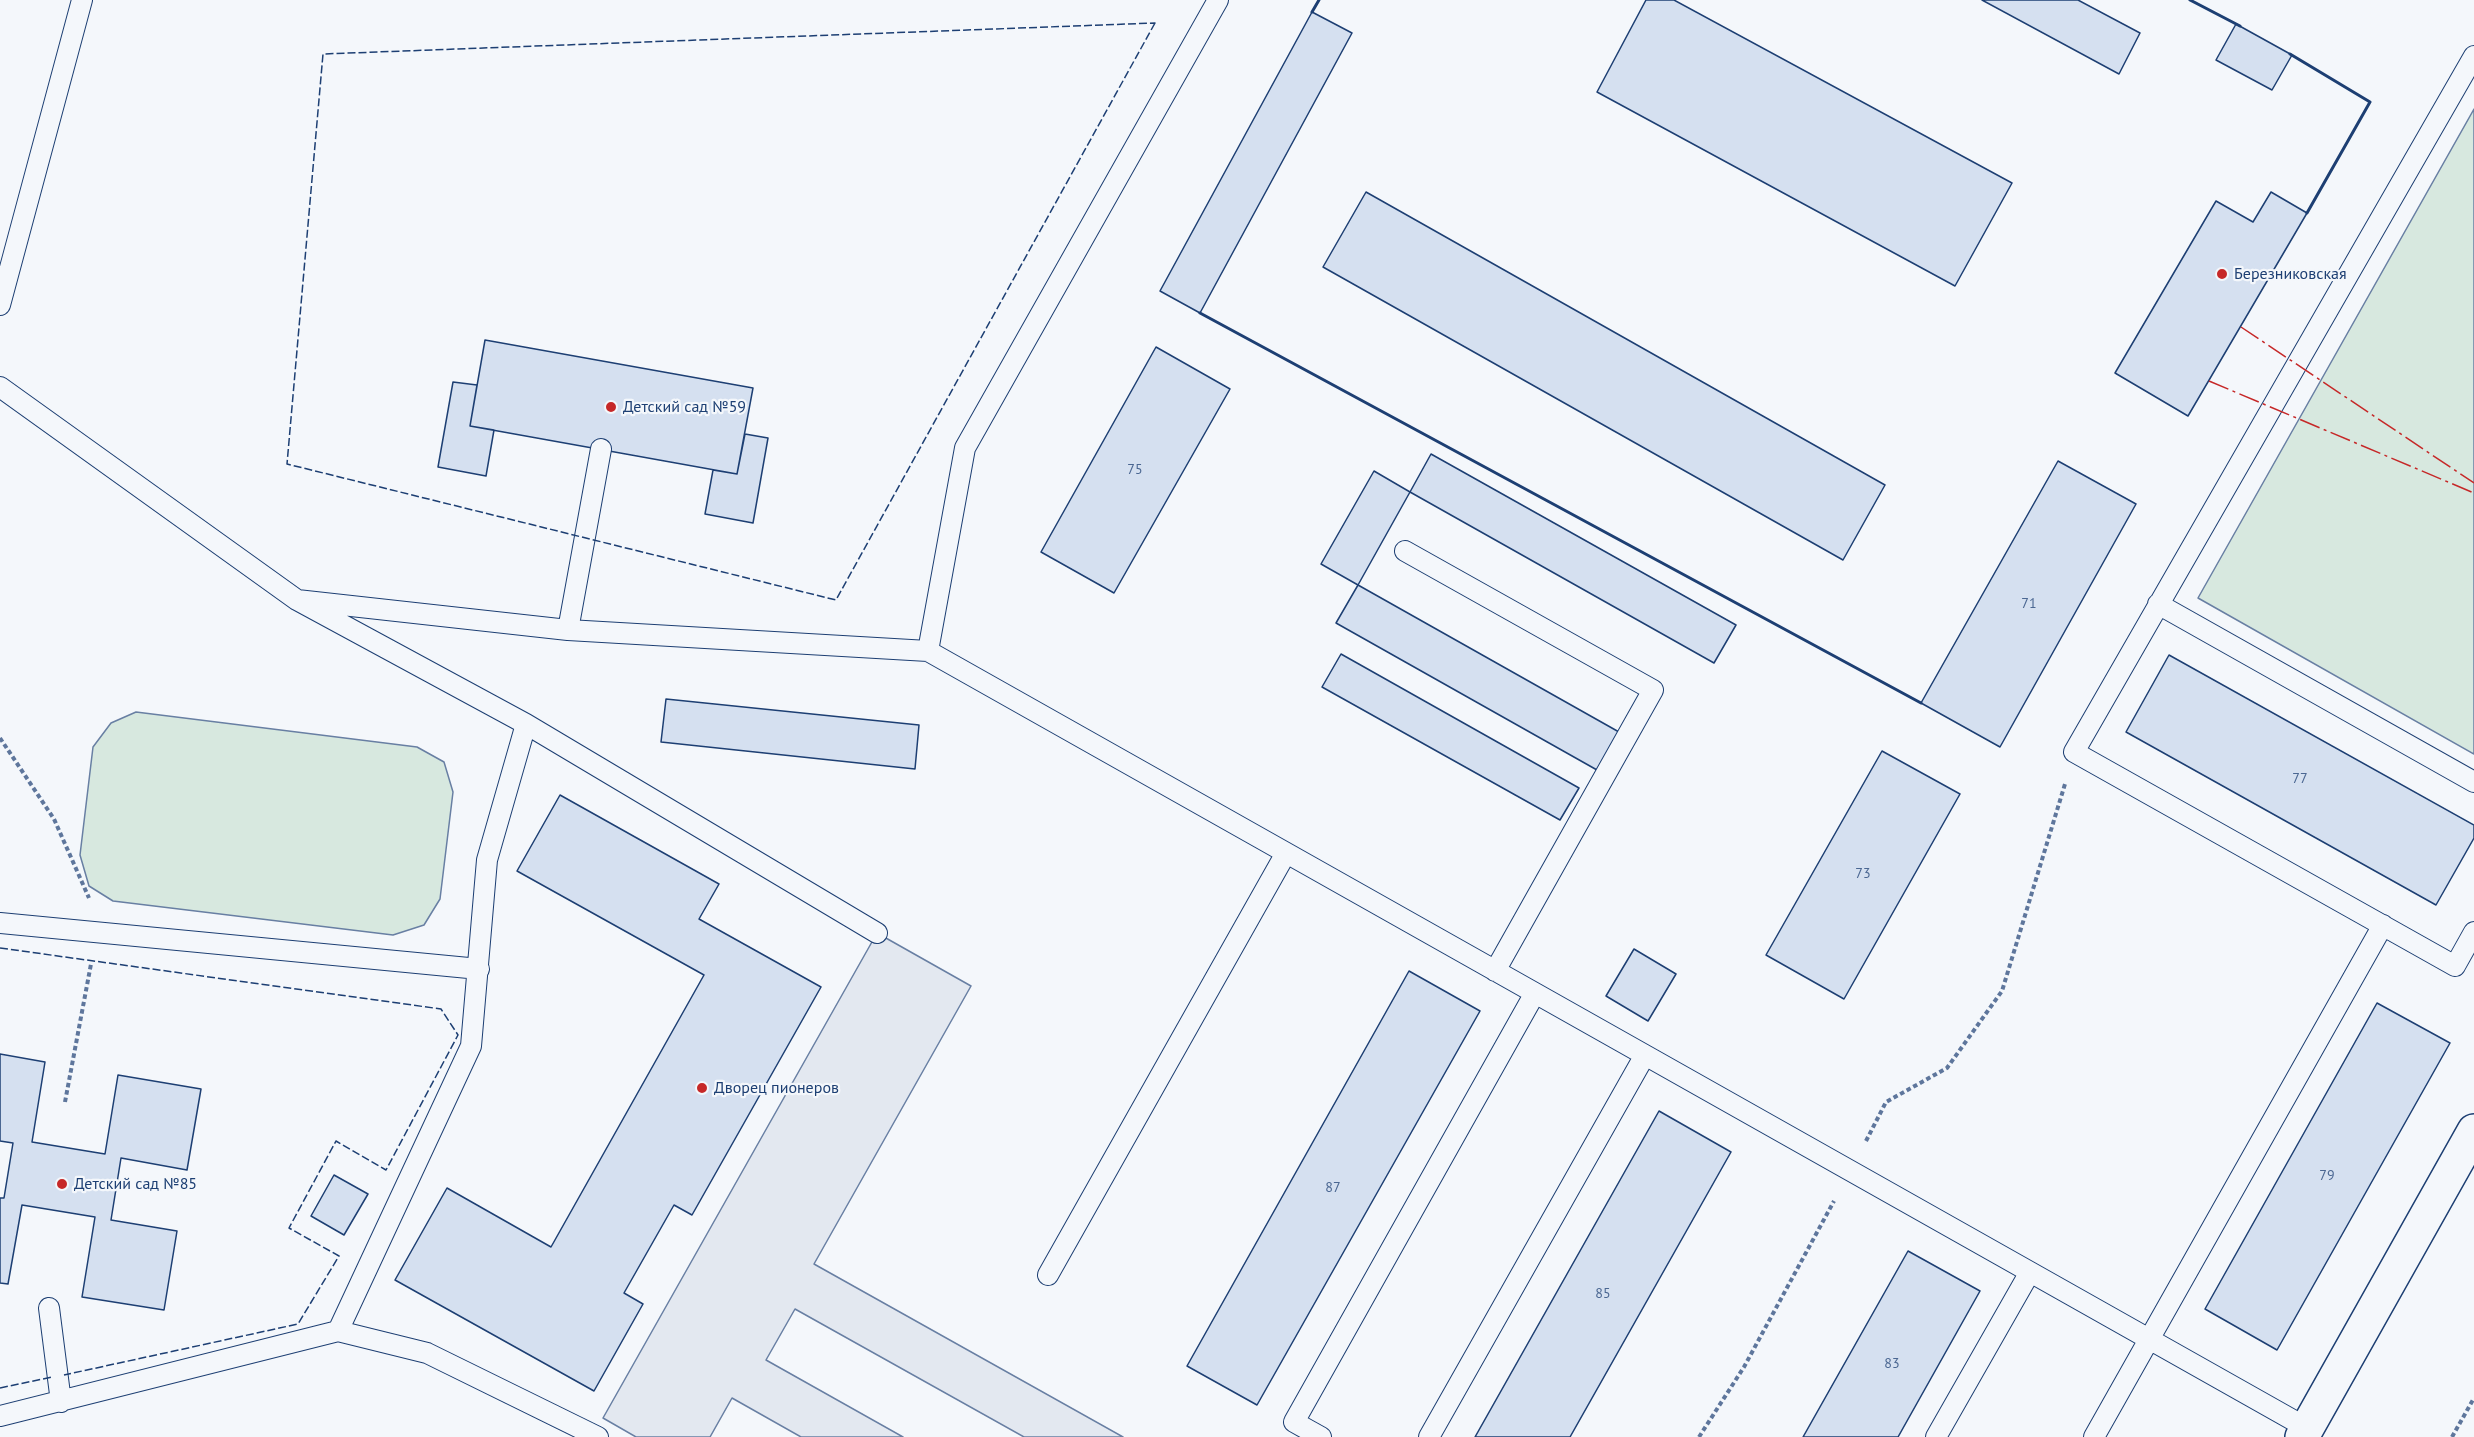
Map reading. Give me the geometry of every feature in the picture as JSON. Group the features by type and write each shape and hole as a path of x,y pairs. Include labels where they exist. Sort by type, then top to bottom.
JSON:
{"street":[{"path":"2305,1432 2474,1131"}],"lane":[{"path":"0,305 82,0"},
{"path":"928,651 964,448 1218,0"},
{"path":"2474,56 2074,752 2455,966 2474,932"},
{"path":"0,387 297,600 526,724 877,933"},
{"path":"568,630 601,450"},
{"path":"1405,551 1653,690 1495,971"},
{"path":"297,600 568,630 928,651 2150,1339 2305,1432"},
{"path":"2158,604 2474,782"},
{"path":"338,1331 471,1046 487,860 526,724"},
{"path":"1048,1275 1286,853"},
{"path":"0,923 479,969"},
{"path":"2094,1437 2383,925"},
{"path":"1321,1437 1294,1422 1536,993"},
{"path":"1429,1437 1645,1055"},
{"path":"1936,1437 2030,1272"},
{"path":"49,1308 61,1402"},
{"path":"0,1416 338,1331 428,1353 598,1437"}],"path":[{"path":"0,738 54,819 88,894 97,931 66,1101"},
{"path":"1699,1437 1744,1367 1886,1102 1947,1068 2002,991 2074,752"},
{"path":"2452,1437 2474,1398"}],"shaded area":[{"path":"2474,109 2474,754 2198,598"},
{"path":"136,712 417,747 444,762 453,792 440,899 424,925 393,935 113,901 89,886 80,855 93,747 111,723"},
{"path":"877,933 971,986 814,1264 1123,1437 1024,1437 795,1309 766,1360 903,1437 801,1437 732,1398 710,1437 636,1437 603,1418"}],"building":[{"path":"1646,0 1674,0 2012,183 1955,286 1597,92"},
{"path":"1982,0 2078,0 2140,33 2119,74"},
{"path":"1312,12 1352,33 1200,313 1160,291"},
{"path":"2236,24 2292,55 2272,90 2216,60"},
{"path":"1366,192 1885,485 1843,560 1323,267"},
{"name":"Березниковская","path":"2271,192 2307,213 2188,416 2115,373 2216,201 2253,222"},
{"name":"Детский сад №59","path":"485,340 753,388 737,474 470,426"},
{"path":"1156,347 1230,389 1114,593 1041,552"},
{"path":"453,382 477,385 470,426 494,430 486,476 438,467"},
{"path":"745,434 768,438 753,523 705,514 713,470 737,474"},
{"path":"1431,454 1736,625 1714,663 1410,492"},
{"path":"2058,461 2136,504 2000,747 1921,703"},
{"path":"1374,471 1410,492 1358,585 1321,564"},
{"path":"1358,585 1619,732 1597,770 1336,623"},
{"path":"1341,654 1579,788 1560,820 1322,687"},
{"path":"2169,655 2474,825 2474,838 2436,905 2126,732"},
{"path":"666,699 919,725 915,769 661,742"},
{"path":"1882,751 1960,794 1844,999 1766,955"},
{"name":"Дворец пионеров","path":"560,795 719,884 699,919 821,987 692,1215 674,1205 624,1293 643,1304 594,1391 395,1280 447,1188 551,1247 704,975 517,871"},
{"path":"1634,949 1676,974 1648,1021 1606,996"},
{"path":"1409,971 1480,1011 1257,1405 1187,1366"},
{"path":"2377,1003 2450,1043 2277,1350 2205,1309"},
{"name":"Детский сад №85","path":"0,1054 45,1062 32,1142 105,1154 118,1075 201,1089 187,1170 121,1158 111,1220 177,1231 164,1310 82,1297 95,1217 22,1205 8,1284 0,1283 0,1198 4,1198 13,1143 0,1141"},
{"path":"1659,1111 1731,1152 1570,1437 1475,1437"},
{"path":"334,1175 368,1194 344,1235 311,1216"},
{"path":"1908,1251 1980,1291 1898,1437 1803,1437"}],"fence":[{"path":"1155,23 836,600 287,464 323,54 1155,23"},
{"path":"0,948 441,1009 458,1035 386,1170 336,1141 289,1228 339,1256 298,1324 64,1375"},
{"path":"0,1388 52,1377"}],"wall":[{"path":"1312,12 1319,0"},
{"path":"2190,0 2240,26"},
{"path":"2290,54 2370,102 2307,213"},
{"path":"1200,313 1921,703"}],"power":[{"path":"2241,327 2474,483"},
{"path":"2209,381 2474,493"}],"place":[{"name":"Березниковская","path":"2222,274"},
{"name":"Детский сад №59","path":"611,407"},
{"name":"Дворец пионеров","path":"702,1088"},
{"name":"Детский сад №85","path":"62,1184"}]}
